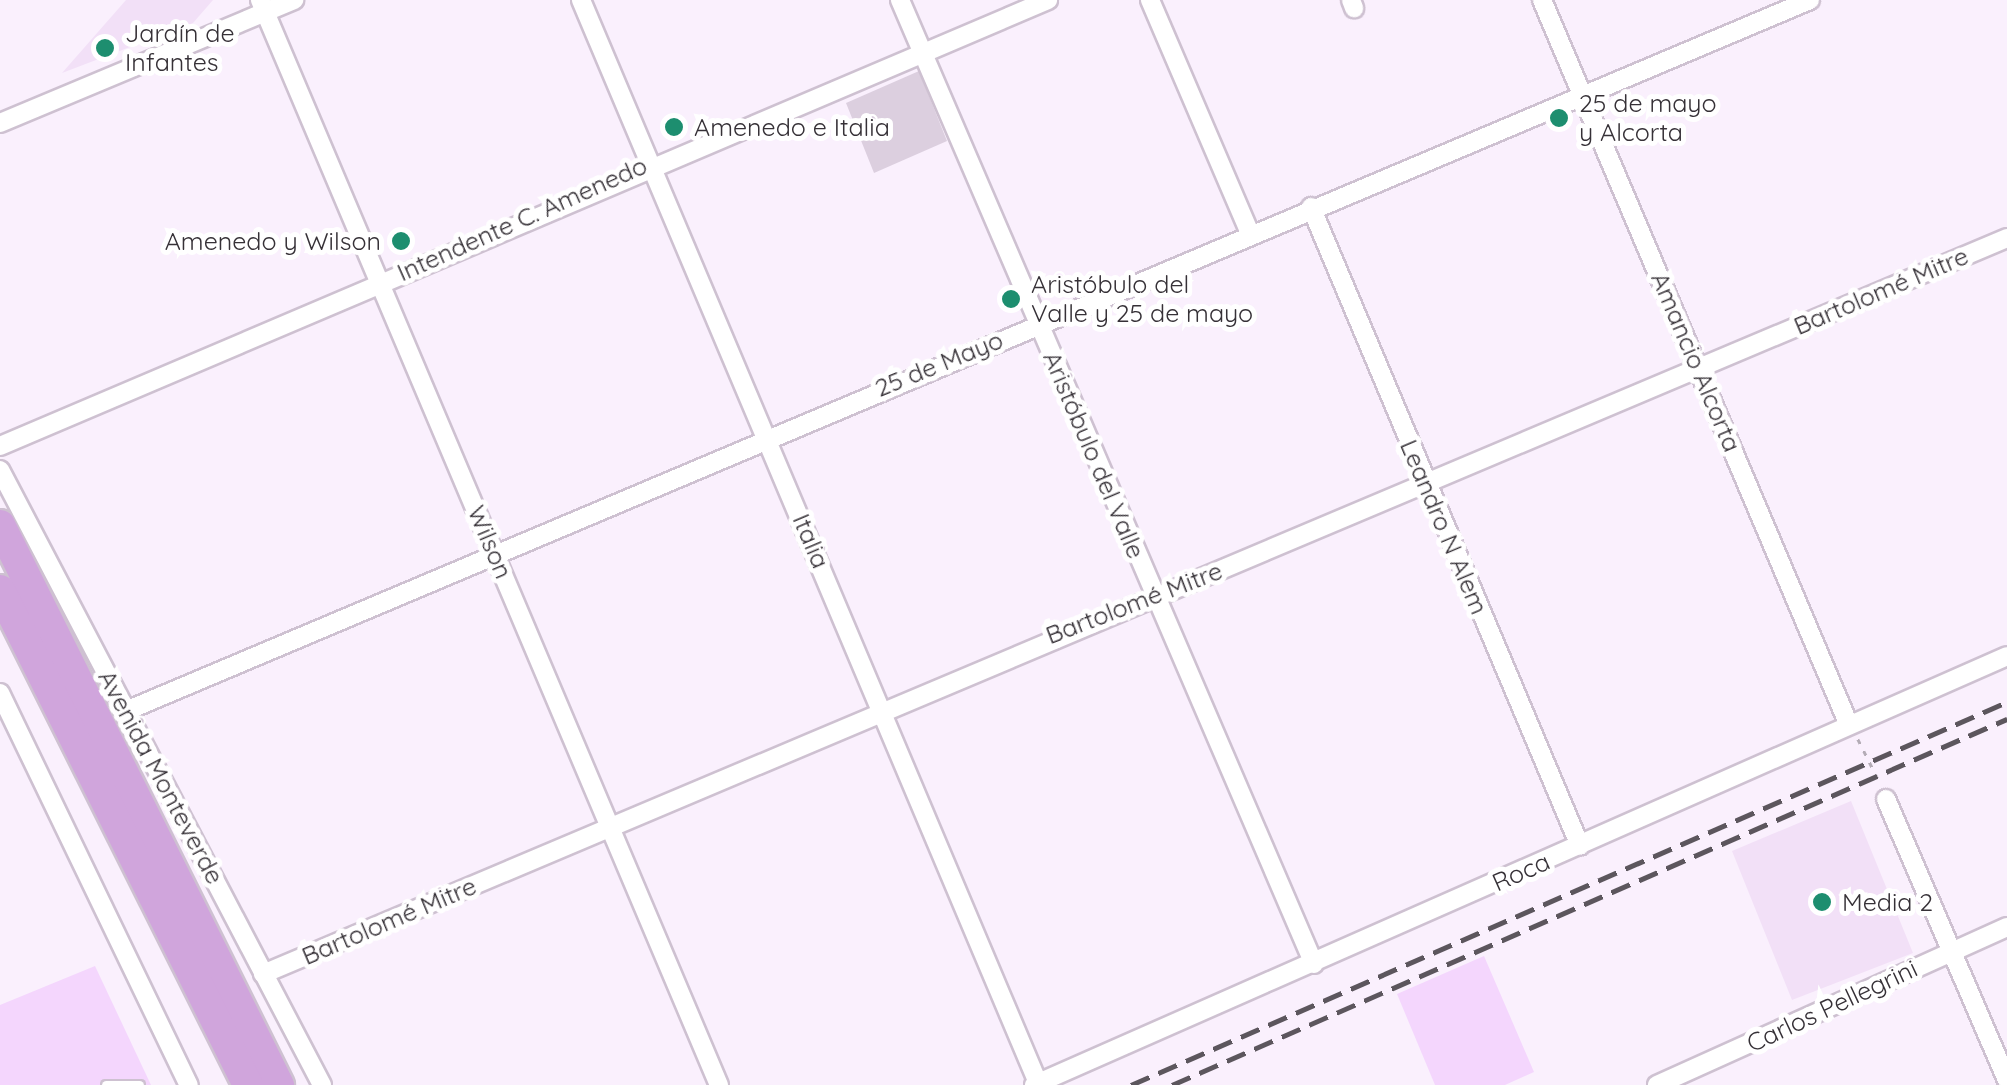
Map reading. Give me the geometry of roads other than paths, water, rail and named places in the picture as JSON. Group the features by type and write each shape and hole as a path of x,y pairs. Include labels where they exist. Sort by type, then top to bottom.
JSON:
{"main road":[{"name":"Avenida Monteverde","path":"0,525 280,1085"},
{"path":"0,590 248,1085"}],"street":[{"path":"0,123 262,6 294,0"},
{"name":"Italia","path":"581,0 768,435 1036,1084"},
{"name":"Aristóbulo del Valle","path":"900,0 1314,964"},
{"name":"Intendente C. Amenedo","path":"0,446 650,163 1048,0"},
{"path":"1150,0 1250,233"},
{"name":"Amancio Alcorta","path":"1542,0 1854,732"},
{"name":"25 de Mayo","path":"126,711 496,557 768,435 1810,0"},
{"name":"Wilson","path":"262,6 496,557 616,826 720,1085"},
{"name":"Leandro N Alem","path":"1311,207 1580,846"},
{"name":"Bartolomé Mitre","path":"264,974 616,826 880,708 2007,238"},
{"name":"Avenida Monteverde","path":"0,470 322,1085"},
{"name":"Roca","path":"1036,1084 1580,846 1854,732 2007,656"},
{"path":"0,693 190,1085"},
{"path":"1884,794 2007,1080"},
{"name":"Carlos Pellegrini","path":"1657,1085 1679,1081 2007,927"}],"lane":[{"path":"106,1085 139,1085"}],"railway":[{"path":"1131,1085 2007,702"},
{"path":"1172,1085 2007,719"}],"place":[{"name":"Jardín de Infantes","path":"105,48"},
{"name":"25 de mayo y Alcorta","path":"1559,118"},
{"name":"Amenedo e Italia","path":"674,127"},
{"name":"Amenedo y Wilson","path":"401,241"},
{"name":"Aristóbulo del Valle y 25 de mayo","path":"1011,299"},
{"name":"Media 2","path":"1822,902"}]}
